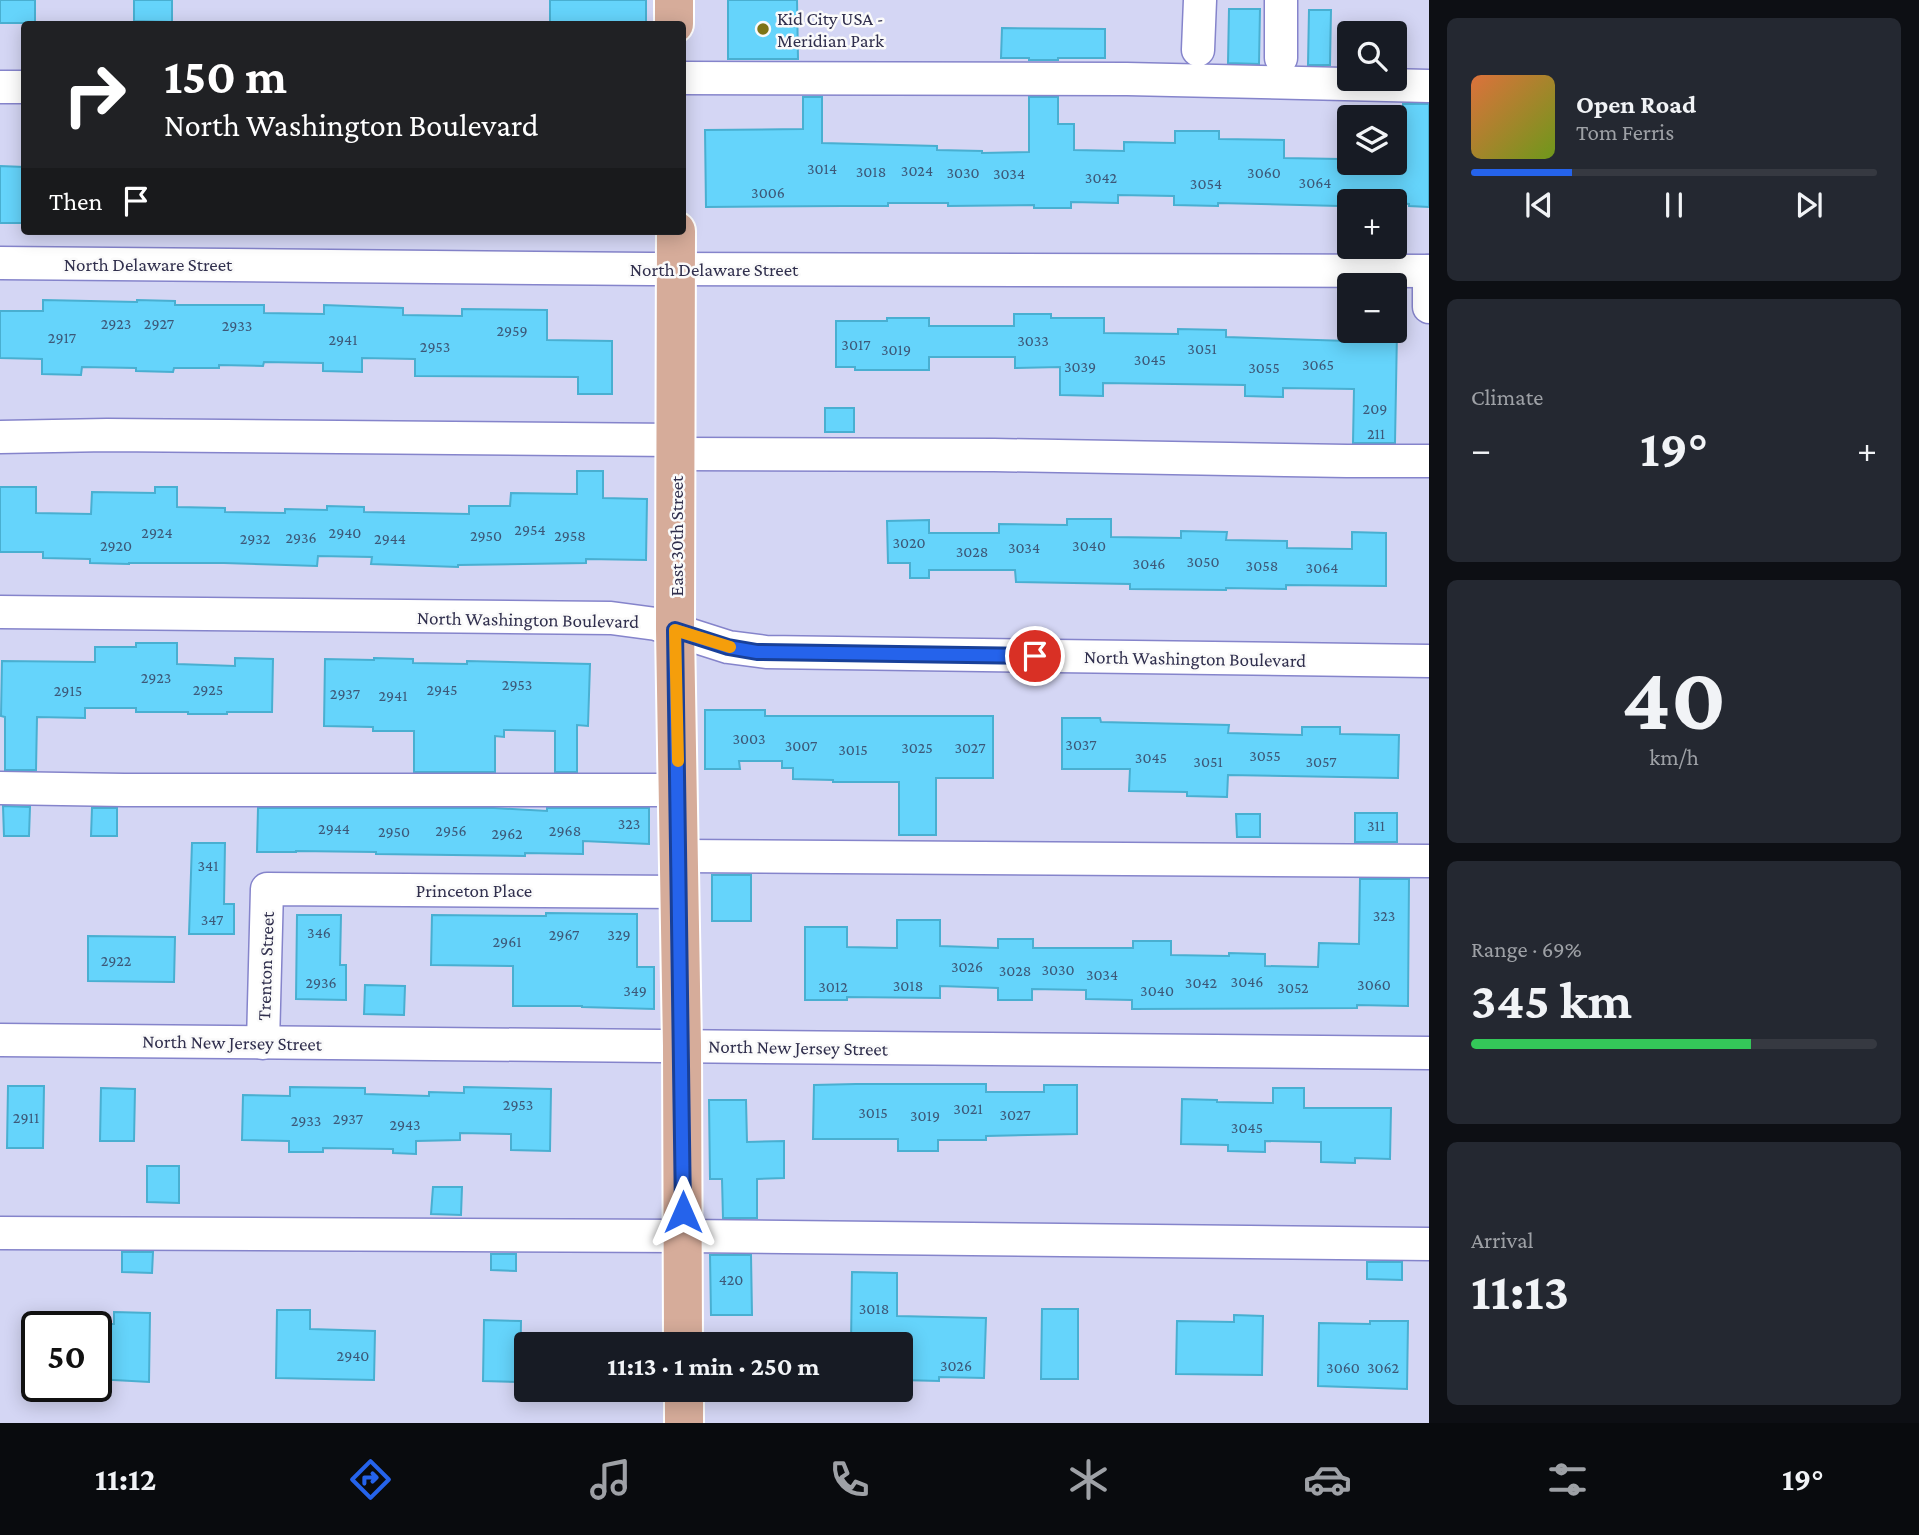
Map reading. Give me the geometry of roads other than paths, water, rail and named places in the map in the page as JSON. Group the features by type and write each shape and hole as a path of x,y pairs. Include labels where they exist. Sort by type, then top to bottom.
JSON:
{"main road":[{"path":"674,0 674,21"},
{"name":"East 30th Street","path":"676,235 675,630 682,1046 683,1332"},
{"path":"684,1402 684,1423"}],"street":[{"path":"1198,50 1200,0"},
{"path":"1281,0 1281,58"},
{"path":"686,78 1127,79 1429,86"},
{"path":"0,87 21,87"},
{"name":"North Delaware Street","path":"0,263 676,269 1429,271"},
{"path":"1429,271 1429,307"},
{"path":"0,437 107,435 994,455 1429,461"},
{"name":"North Washington Boulevard","path":"0,612 611,618 640,621 728,647 766,652 1429,661"},
{"path":"0,788 678,790"},
{"name":"Princeton Place","path":"267,889 679,874 1429,861"},
{"name":"Trenton Street","path":"263,1043 267,889"},
{"name":"North New Jersey Street","path":"0,1040 1429,1053"},
{"path":"0,1233 683,1236 1429,1244"}],"place":[{"name":"Kid City USA - Meridian Park","path":"763,29"}]}
